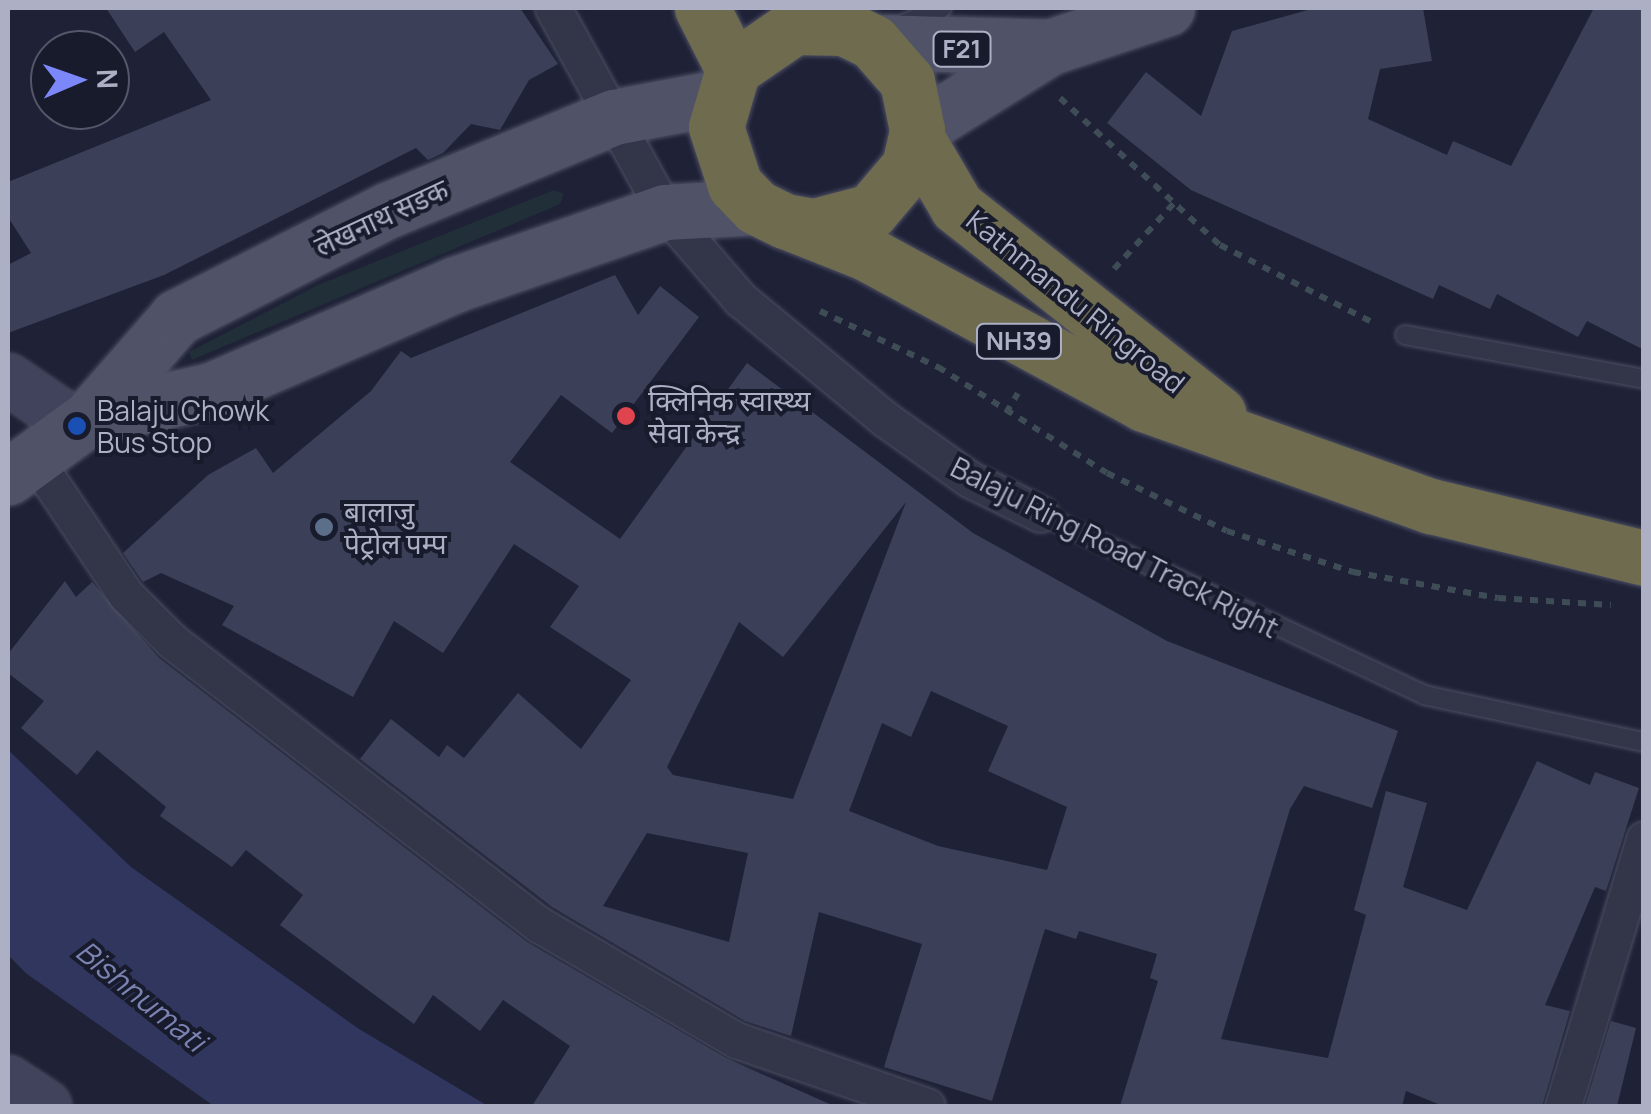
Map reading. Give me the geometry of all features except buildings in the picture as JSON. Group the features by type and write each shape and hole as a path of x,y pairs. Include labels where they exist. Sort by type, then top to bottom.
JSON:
{"highway":[{"path":"702,8 726,83 721,158 771,214 814,226 871,211 909,166 916,134"},
{"path":"726,83 794,26 848,28"},
{"name":"Kathmandu Ringroad","path":"848,28 907,81 916,134 957,206 1260,445"},
{"name":"Kathmandu Ringroad","path":"771,214 866,253 1144,404 1449,512 1639,567"}],"main road":[{"name":"F21","path":"916,134 1050,47 1167,8"},
{"name":"F21","path":"848,28 1050,47"},
{"name":"लेखनाथ सडक","path":"21,467 83,422 178,317 388,210 614,117 726,83"},
{"name":"लेखनाथ सडक","path":"83,422 212,390 456,284 666,212 771,214"}],"street":[{"name":"Balaju Ring Road Track Right","path":"553,8 666,212 782,340 969,479 1040,514"},
{"path":"8,380 83,422"},
{"path":"21,467 126,595 172,641 540,924 736,1040 928,1106"},
{"path":"1564,1106 1644,839"},
{"path":"8,1081 46,1106"}],"lane":[{"path":"848,28 942,8"},
{"path":"1405,336 1644,379"},
{"name":"Balaju Ring Road Track Right","path":"1040,514 1424,694 1644,742"}],"path":[{"path":"1050,47 1057,94 1220,245 1294,290 1405,336"},
{"path":"814,310 938,366 1107,473 1228,531 1353,572 1498,598 1639,567"}],"shaded area":[{"path":"554,190 564,194 560,204 192,360 189,352 318,285"}],"water":[{"name":"Bishnumati","path":"8,750 131,867 359,1029 488,1106 214,1106 27,974 8,955"}],"place":[{"name":"क्लिनिक स्वास्थ्य सेवा केन्द्र","path":"626,416"},
{"name":"Balaju Chowk Bus Stop","path":"77,426"},
{"name":"बालाजु पेट्रोल पम्प","path":"324,527"}]}
